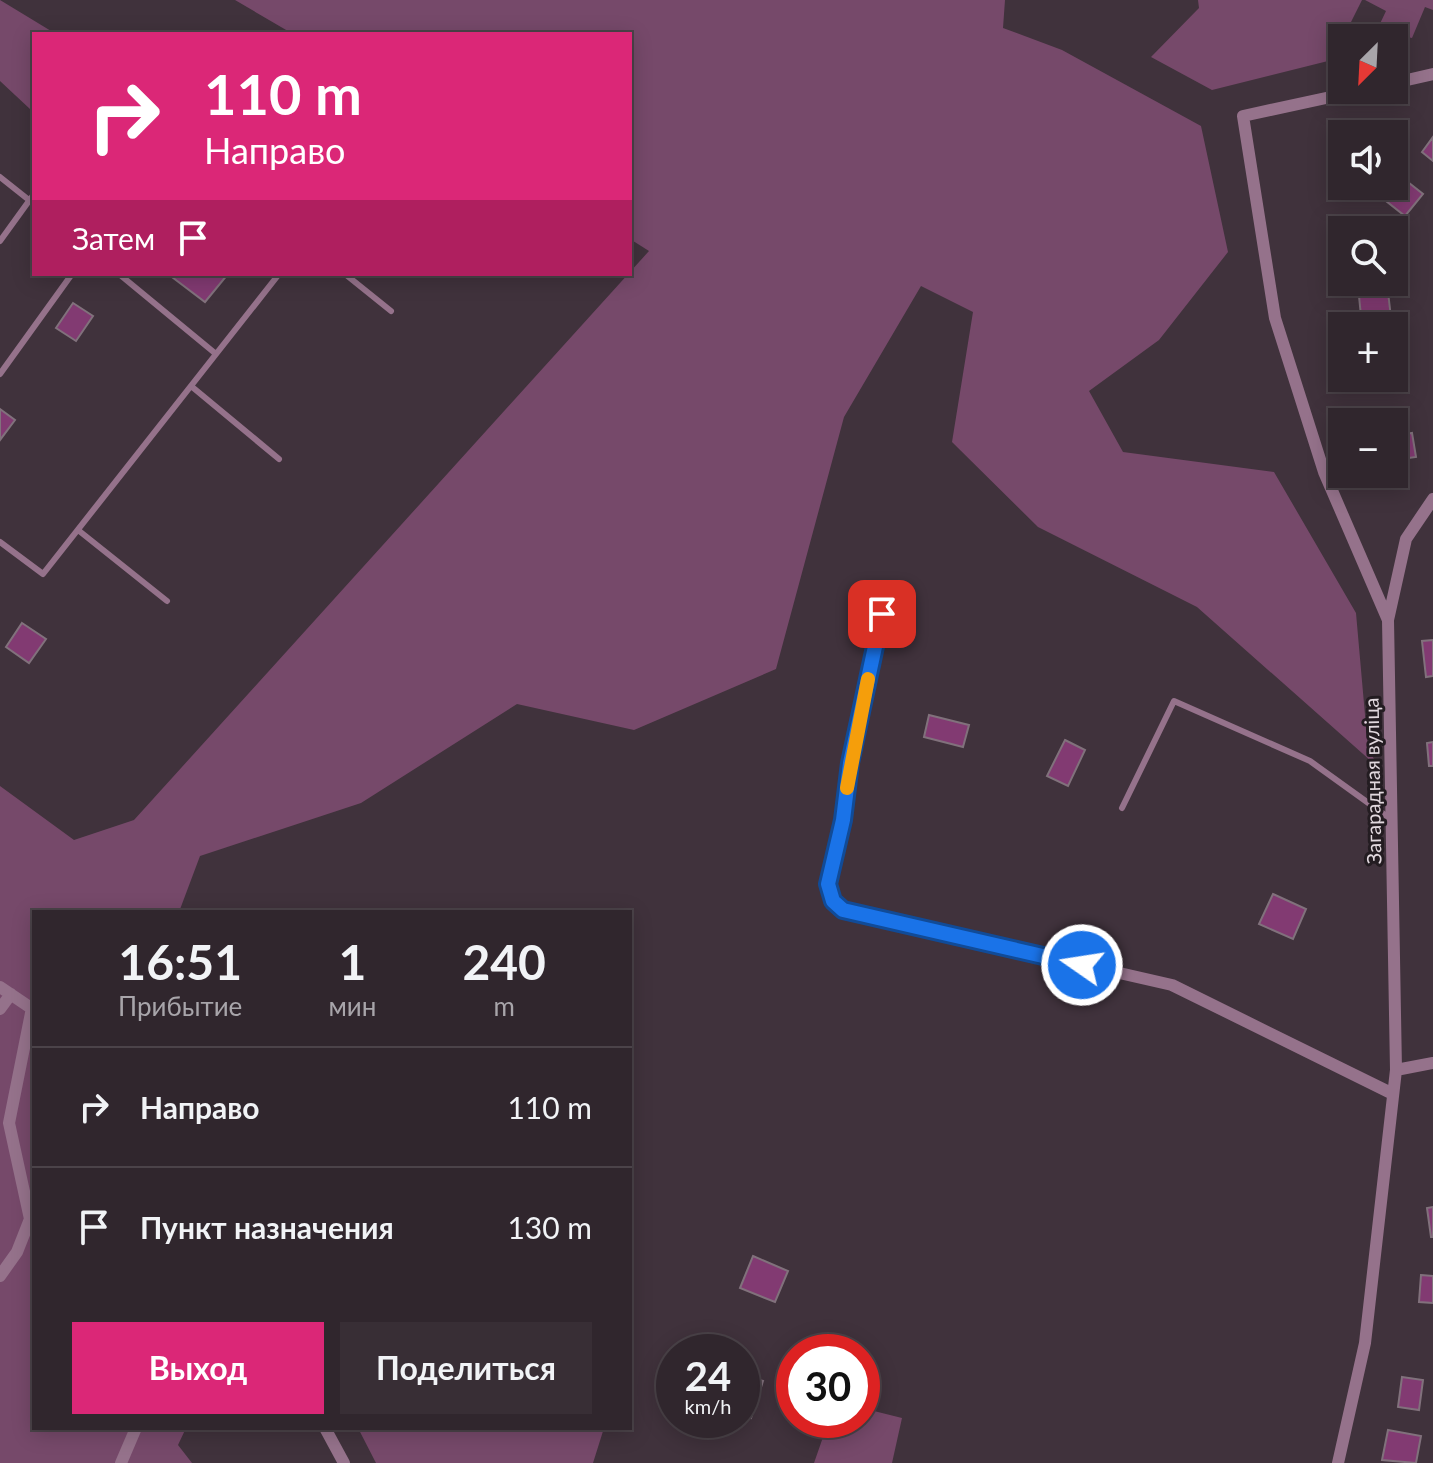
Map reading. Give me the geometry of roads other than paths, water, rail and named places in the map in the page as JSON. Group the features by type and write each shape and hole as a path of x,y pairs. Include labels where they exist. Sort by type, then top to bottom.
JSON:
{"street":[{"path":"1408,80 1433,74"},
{"name":"Загарадная вуліца","path":"1328,98 1243,116 1275,318 1324,472 1388,620 1396,1070 1365,1343 1338,1463"},
{"path":"1388,620 1406,539 1433,499"},
{"path":"882,614 828,884 829,893 837,906 843,910 1172,985 1393,1094"},
{"path":"0,1009 6,990 32,1008"},
{"path":"0,1276 17,1252 30,1219 9,1123 32,1014"},
{"path":"1396,1070 1433,1063"},
{"path":"121,1463 135,1430"},
{"path":"326,1430 344,1463"}],"lane":[{"path":"0,177 32,199"},
{"path":"0,241 32,201"},
{"path":"0,374 71,276"},
{"path":"121,276 216,354"},
{"path":"0,542 43,574 277,276"},
{"path":"347,276 391,311"},
{"path":"191,386 279,459"},
{"path":"78,530 167,601"},
{"path":"1122,808 1174,701 1310,761 1393,820"}]}
